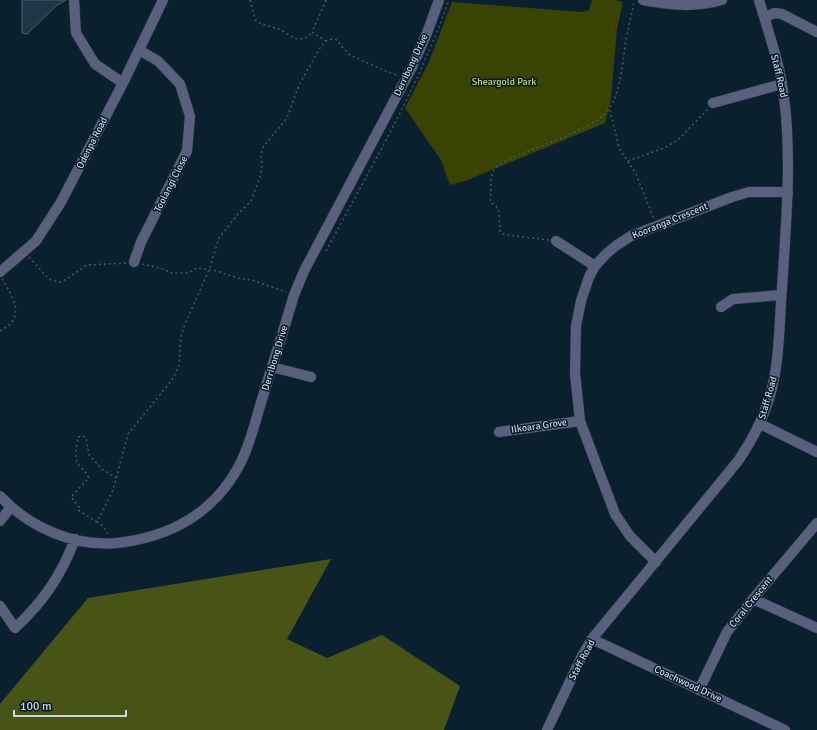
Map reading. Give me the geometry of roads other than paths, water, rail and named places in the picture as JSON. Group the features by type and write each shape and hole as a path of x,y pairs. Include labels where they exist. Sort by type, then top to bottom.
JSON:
{"street":[{"path":"74,0 76,33 95,64 123,83"},
{"name":"Odenpa Road","path":"0,272 36,241 61,202 123,83 163,0"},
{"name":"Derribong Drive","path":"0,496 11,507 40,527 64,537 89,542 110,543 146,538 167,531 190,520 215,498 230,481 245,453 294,295 308,263 418,54 439,0"},
{"path":"643,0 676,6 695,5 722,0"},
{"name":"Staff Road","path":"547,730 582,656 592,639 738,461 760,424 769,398 775,371 781,295 788,192 788,146 786,110 782,84 759,0"},
{"path":"764,16 775,13 782,14 817,32"},
{"name":"Toolangi Close","path":"134,262 142,242 188,151 190,116 180,84 158,62 139,50"},
{"path":"714,103 782,84"},
{"name":"Kooranga Crescent","path":"656,562 630,536 615,514 580,421 574,373 576,326 580,301 589,277 596,266 617,245 631,236 732,197 749,192 788,192"},
{"path":"556,241 596,266"},
{"path":"721,308 733,299 781,295"},
{"path":"272,367 311,377"},
{"name":"Ilkoara Grove","path":"499,432 580,421"},
{"path":"760,424 817,452"},
{"path":"0,521 11,507"},
{"name":"Coral Crescent","path":"699,690 727,632 817,523"},
{"path":"0,606 15,628 32,612 52,586 66,561 75,539"},
{"path":"753,599 817,628"},
{"name":"Coachwood Drive","path":"592,639 785,730"}],"park label":[{"name":"Sheargold Park","path":"504,82"}]}
